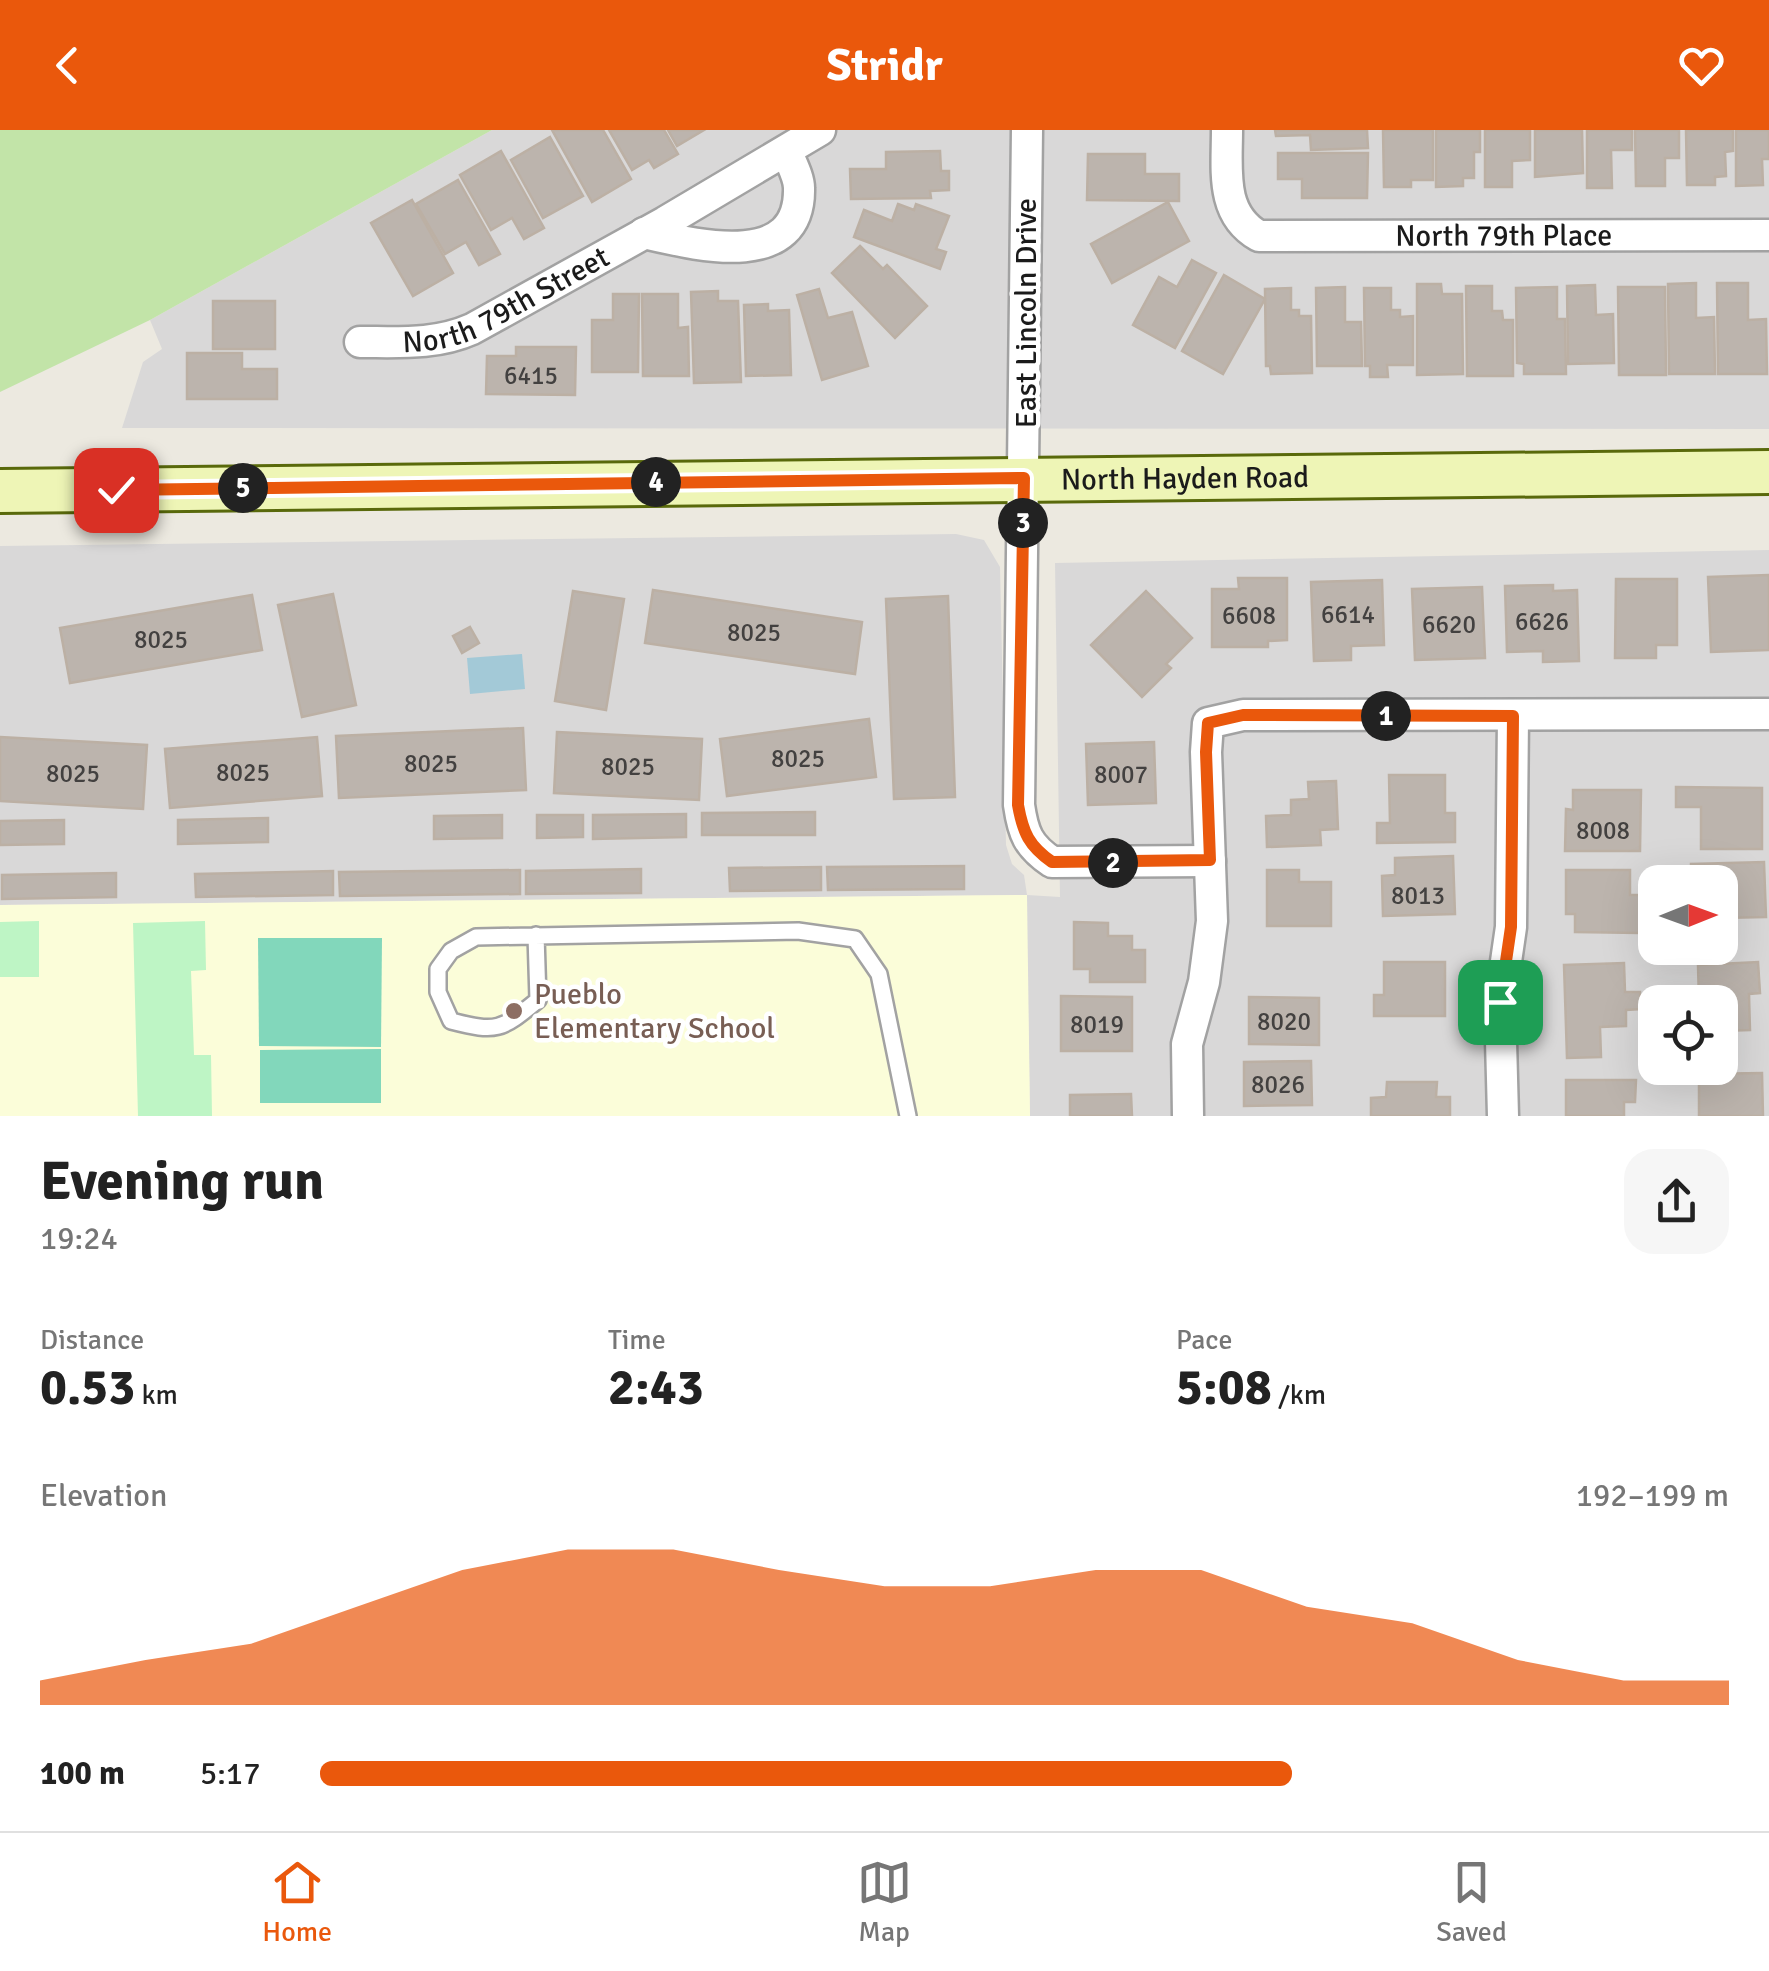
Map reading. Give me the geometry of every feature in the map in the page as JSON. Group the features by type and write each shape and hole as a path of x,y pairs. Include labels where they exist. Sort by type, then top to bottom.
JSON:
{"main road":[{"name":"North Hayden Road","path":"0,491 1769,472"}],"street":[{"name":"North 79th Street","path":"360,342 452,338 820,130"},
{"name":"East Lincoln Drive","path":"1026,130 1018,805 1024,835 1052,862 1210,860"},
{"name":"North 79th Place","path":"1227,130 1232,212 1244,228 1259,236 1276,239 1769,234"},
{"name":"North 79th Street","path":"644,232 698,245 753,245 779,239 795,221 799,185 787,152"},
{"path":"1188,1116 1188,1044 1204,982 1212,921 1208,723 1243,715 1769,714"},
{"path":"1504,1116 1500,1002 1511,927 1513,716"}],"lane":[{"path":"536,935 538,1000 510,1022 488,1030 451,1021 438,992 438,969 451,950 476,937 536,935 632,937 798,931 856,939 879,974 908,1116"}],"shaded area":[{"path":"492,130 1769,130 1769,429 122,428 143,362 162,349 150,320"},
{"path":"956,534 984,540 1000,567 1006,845 1012,864 1024,875 1027,895 1060,897 1055,563 1769,550 1769,1116 1030,1116 1026,895 0,905 0,546"},
{"name":"Pueblo Elementary School","path":"1027,895 1030,1116 0,1116 0,905"}],"green space":[{"path":"0,130 492,130 150,320 0,392"},
{"path":"39,921 39,977 0,977 0,922"},
{"path":"205,921 206,970 191,971 194,1055 211,1055 212,1116 138,1116 133,923"},
{"path":"258,938 382,938 381,1047 259,1046"},
{"path":"381,1049 381,1103 260,1103 260,1050"}],"water":[{"path":"522,654 525,689 470,694 467,658"}],"building":[{"path":"552,130 603,130 631,179 592,202"},
{"path":"609,130 664,130 678,154 654,168 649,160 632,170"},
{"path":"668,130 704,130 677,146"},
{"path":"1275,130 1367,130 1368,148 1311,150 1310,135 1276,136"},
{"path":"1383,130 1433,130 1433,180 1411,180 1411,187 1384,187"},
{"path":"1436,130 1480,130 1480,152 1474,152 1474,178 1463,178 1463,186 1436,187"},
{"path":"1485,130 1530,130 1530,160 1512,161 1512,187 1485,187"},
{"path":"1535,130 1582,130 1583,173 1535,177"},
{"path":"1587,130 1632,130 1632,150 1611,150 1612,188 1587,188"},
{"path":"1635,130 1679,130 1679,158 1665,158 1665,186 1636,186"},
{"path":"1686,130 1733,130 1733,151 1725,152 1726,176 1715,177 1715,185 1687,185"},
{"path":"1736,130 1769,130 1769,159 1762,159 1763,185 1736,186"},
{"path":"550,137 583,196 543,218 511,160"},
{"path":"501,151 544,228 524,239 512,218 491,230 460,175"},
{"path":"940,151 941,171 949,171 949,190 930,191 931,198 851,199 850,169 886,169 886,152"},
{"path":"1278,153 1368,153 1367,198 1302,198 1302,179 1278,179"},
{"path":"1088,154 1145,154 1145,174 1179,174 1179,201 1087,200"},
{"path":"458,180 500,254 479,265 466,242 445,254 416,204"},
{"path":"412,200 453,273 413,296 371,223"},
{"path":"1168,202 1189,241 1112,283 1091,244"},
{"path":"898,204 914,210 916,204 949,216 936,249 946,252 940,269 854,237 864,210 892,221"},
{"path":"860,246 883,269 887,265 927,306 895,338 832,273"},
{"path":"1192,260 1216,273 1175,348 1133,325 1159,277 1177,287"},
{"path":"1224,275 1265,299 1223,374 1182,351"},
{"path":"1696,283 1696,318 1714,317 1715,374 1669,374 1668,284"},
{"path":"1717,283 1748,283 1748,320 1766,319 1767,374 1718,374"},
{"path":"1417,284 1441,284 1442,294 1462,294 1463,374 1417,375"},
{"path":"1595,285 1596,315 1613,314 1614,363 1568,364 1567,286"},
{"path":"1466,286 1492,286 1492,311 1502,311 1503,320 1513,320 1513,376 1467,376"},
{"path":"1345,287 1345,322 1361,322 1362,366 1317,366 1316,288"},
{"path":"1557,287 1557,319 1565,319 1566,374 1524,374 1524,364 1517,363 1516,288"},
{"path":"1618,287 1665,287 1666,375 1619,375"},
{"path":"1291,288 1291,310 1299,310 1299,316 1311,316 1312,373 1271,374 1270,366 1266,366 1265,289"},
{"path":"1364,288 1391,288 1391,310 1400,310 1400,317 1413,316 1413,365 1387,365 1388,377 1370,377 1370,366 1365,366"},
{"path":"819,289 828,318 852,312 868,366 822,380 797,295"},
{"path":"718,291 718,301 738,301 741,382 694,383 691,292"},
{"path":"613,294 639,294 638,372 592,372 592,320 613,320"},
{"path":"642,294 678,294 678,328 688,327 689,376 643,376"},
{"path":"213,301 275,301 275,349 213,349"},
{"path":"768,304 768,311 789,310 791,375 746,376 744,305"},
{"path":"516,347 576,347 575,395 486,394 487,356 516,356"},
{"path":"187,353 242,353 242,369 277,369 277,399 187,399"},
{"path":"1769,575 1769,650 1711,652 1708,577"},
{"path":"1238,578 1287,578 1287,640 1268,641 1268,647 1212,647 1212,589 1239,589"},
{"path":"1616,579 1677,579 1677,645 1656,645 1656,658 1615,658"},
{"path":"1382,580 1384,645 1351,646 1351,660 1314,661 1311,582"},
{"path":"1553,585 1553,591 1577,590 1579,661 1543,662 1543,651 1507,652 1505,586"},
{"path":"1482,587 1485,658 1415,660 1412,589"},
{"path":"653,590 862,622 855,674 645,643"},
{"path":"573,591 624,599 606,710 555,701"},
{"path":"1146,591 1192,638 1166,664 1171,668 1142,697 1091,645"},
{"path":"333,594 356,705 302,717 278,605"},
{"path":"252,595 262,650 70,683 60,628"},
{"path":"948,596 955,797 894,799 886,599"},
{"path":"470,627 479,643 462,653 453,636"},
{"path":"869,719 876,777 727,796 720,739"},
{"path":"523,728 526,790 339,798 336,736"},
{"path":"557,732 702,739 699,800 554,793"},
{"path":"0,737 147,745 143,809 0,801"},
{"path":"317,737 322,796 170,808 165,749"},
{"path":"1154,742 1156,803 1088,805 1086,744"},
{"path":"1389,775 1445,775 1445,813 1455,813 1455,842 1377,843 1377,823 1390,823"},
{"path":"1336,781 1338,829 1320,830 1321,845 1267,847 1266,816 1291,815 1291,800 1309,799 1308,782"},
{"path":"1676,787 1762,788 1762,849 1701,849 1701,807 1676,807"},
{"path":"1573,790 1641,790 1640,851 1565,851 1566,809 1573,810"},
{"path":"815,812 815,835 702,835 702,813"},
{"path":"686,814 686,837 593,839 593,815"},
{"path":"502,815 502,838 434,839 434,816"},
{"path":"537,815 583,815 583,837 537,838"},
{"path":"268,818 268,842 178,844 178,820"},
{"path":"64,820 64,844 0,845 0,821"},
{"path":"1453,856 1455,914 1383,916 1382,876 1395,875 1395,858"},
{"path":"1764,862 1766,917 1738,918 1738,865 1691,864"},
{"path":"964,866 964,889 828,890 827,867"},
{"path":"821,867 821,890 730,891 729,868"},
{"path":"641,869 641,893 526,894 526,871"},
{"path":"520,870 520,894 340,896 339,872"},
{"path":"1267,870 1299,870 1299,882 1331,882 1331,926 1267,926"},
{"path":"1566,870 1630,870 1630,895 1638,895 1638,933 1575,932 1575,914 1566,914"},
{"path":"333,871 333,895 196,897 195,874"},
{"path":"116,873 116,897 2,899 2,875"},
{"path":"1074,922 1108,923 1108,936 1132,936 1132,950 1145,950 1145,982 1090,982 1090,969 1074,969"},
{"path":"1384,962 1445,962 1445,1016 1374,1016 1374,995 1384,995"},
{"path":"1758,962 1760,993 1749,994 1750,1030 1738,1030 1738,985 1699,985 1698,965"},
{"path":"1624,963 1625,992 1638,992 1638,1009 1626,1010 1626,1026 1600,1027 1601,1057 1567,1058 1564,965"},
{"path":"1061,996 1132,997 1132,1051 1061,1051"},
{"path":"1249,997 1319,998 1319,1045 1249,1044"},
{"path":"1311,1061 1312,1105 1244,1106 1244,1062"},
{"path":"1738,1073 1762,1073 1763,1116 1699,1116 1699,1085 1738,1085"},
{"path":"1566,1080 1636,1080 1635,1102 1624,1102 1624,1116 1566,1116"},
{"path":"1387,1082 1437,1082 1436,1097 1450,1097 1450,1116 1371,1116 1371,1098 1386,1097"},
{"path":"1131,1094 1132,1116 1070,1116 1070,1095"}],"place":[{"name":"Pueblo Elementary School","path":"514,1011"}],"route":[{"path":"116,490 1024,478 1018,805 1024,835 1036,850 1052,862 1078,864 1210,860 1208,723 1243,715 1513,716 1511,927 1500,1002"}]}
